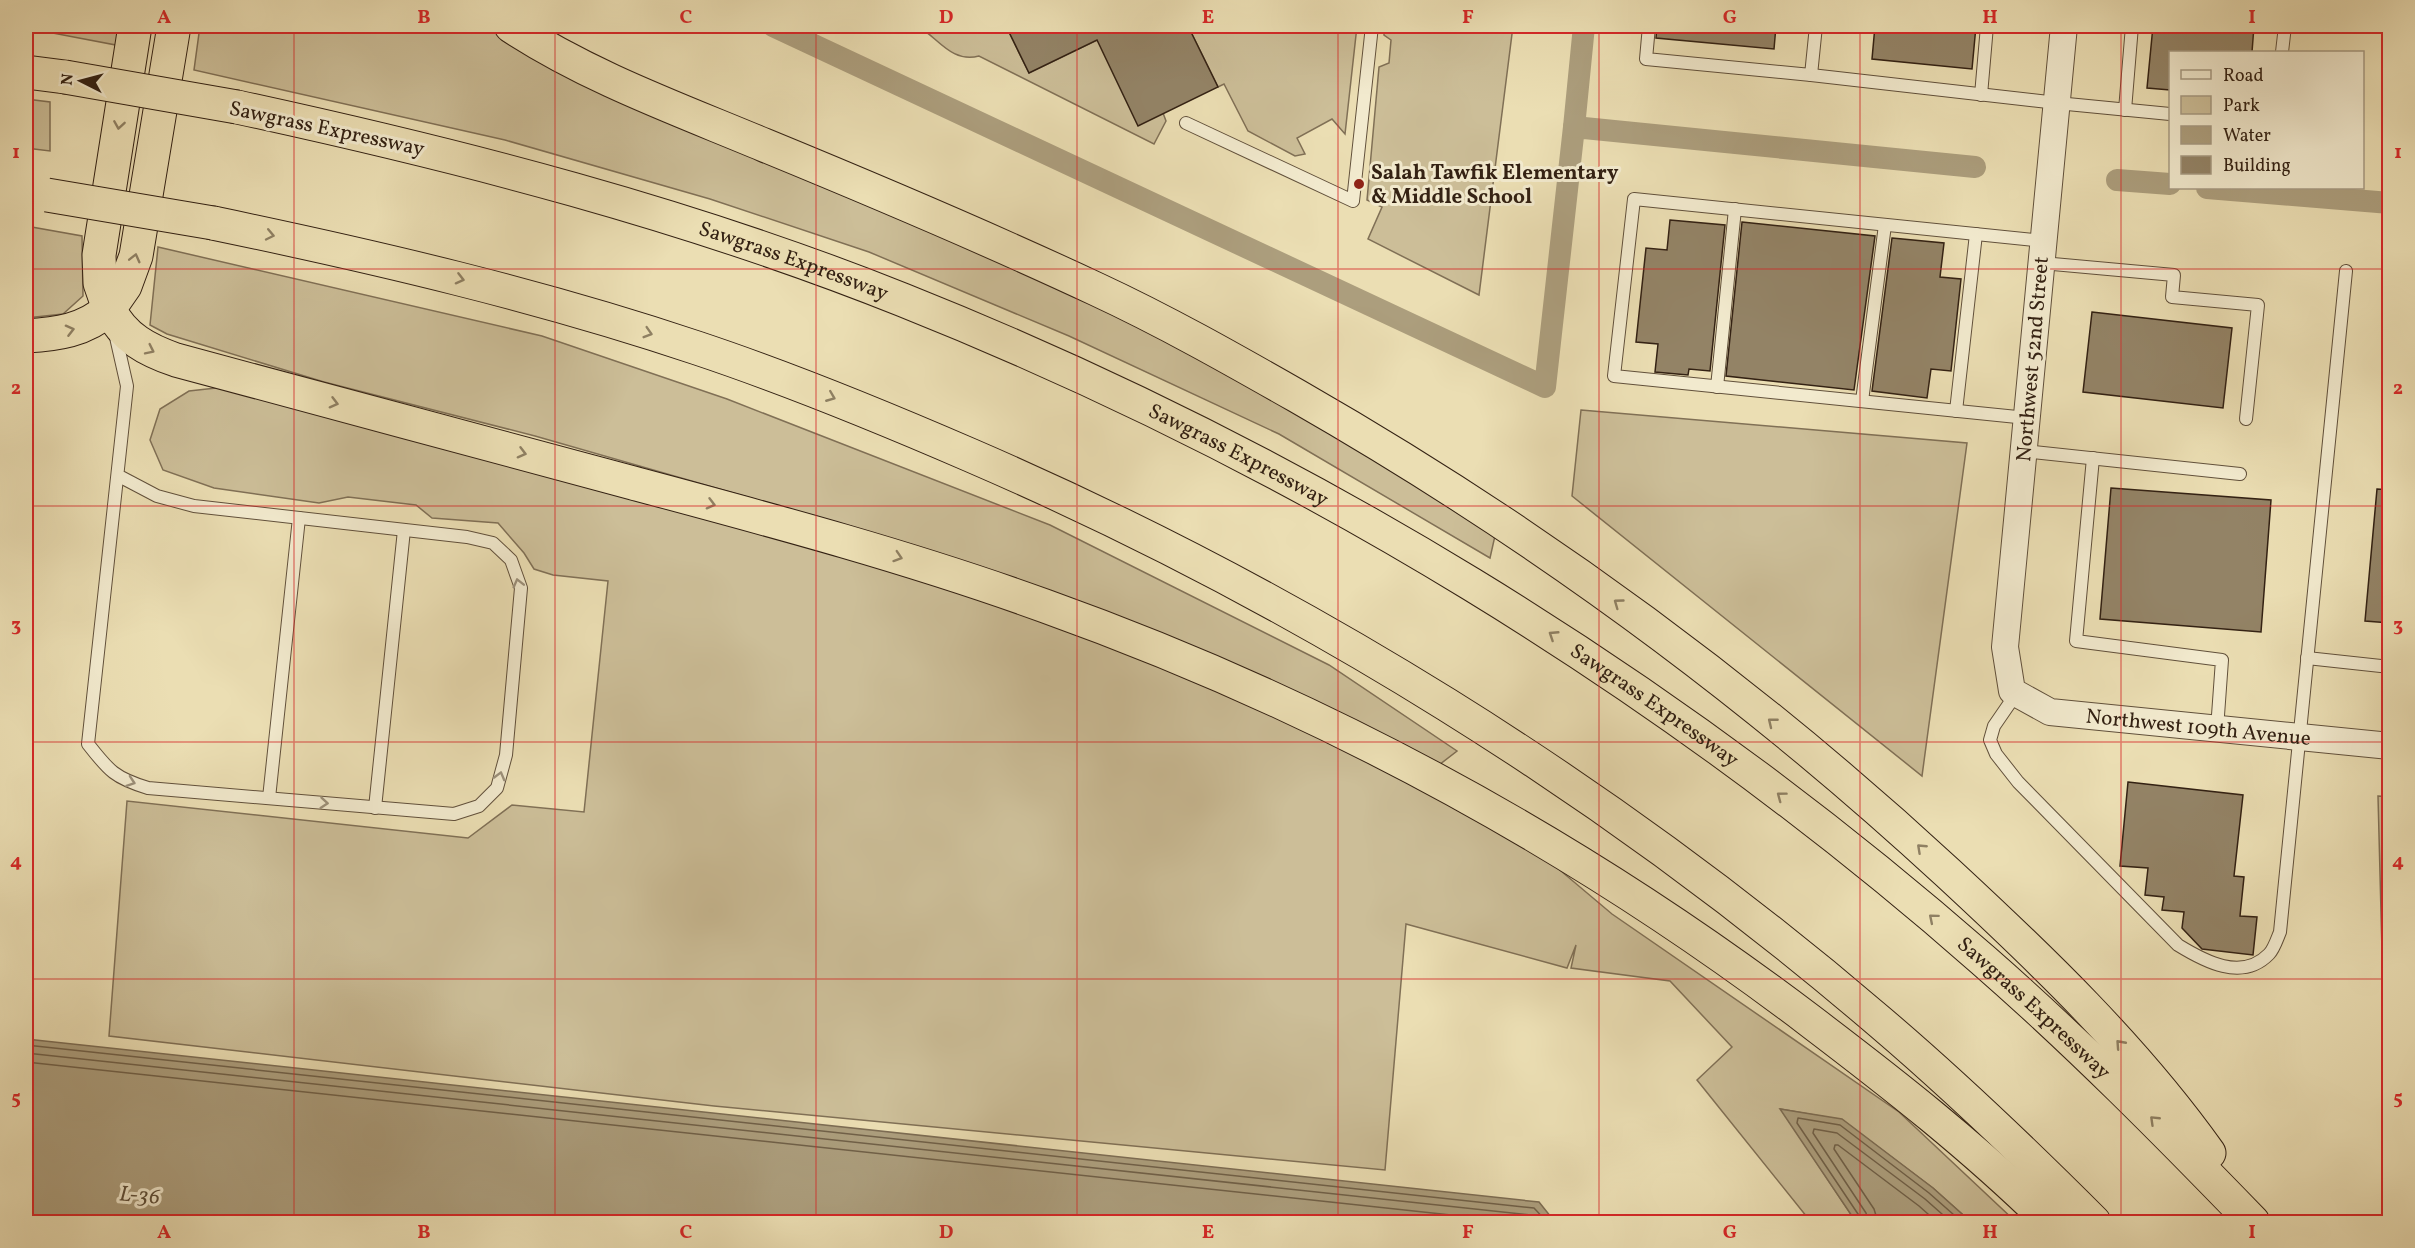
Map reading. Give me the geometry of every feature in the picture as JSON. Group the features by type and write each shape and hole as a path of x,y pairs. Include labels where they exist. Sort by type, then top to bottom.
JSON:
{"highway":[{"path":"135,26 99,255 100,283 109,309 120,328 140,345 176,360 900,557 1048,607 1124,636 1206,669 1331,726 1472,799 1569,856 1694,936 1756,979 1868,1063 1928,1113 2050,1222"},
{"path":"26,336 77,330 99,318 109,309 130,274 138,246 174,26"},
{"path":"512,26 556,53 610,80 958,226 1112,297 1216,351 1348,425 1413,464 1563,564 1656,630 1731,689 1900,829 1972,896 2095,1016 2177,1109 2258,1222"},
{"name":"Sawgrass Expressway","path":"26,72 237,107 463,158 686,223 903,300 1114,392 1217,442 1421,554 1558,639 1701,736 1804,813 1983,960 2070,1039 2161,1127 2253,1222"},
{"path":"36,194 213,223 367,255 476,283 696,347 804,386 940,442 1118,521 1217,573 1417,686 1515,748 1699,877 1880,1022 1969,1102 2094,1222"}],"street":[{"name":"Northwest 52nd Street","path":"2014,693 2005,647 2064,26"},
{"name":"Northwest 109th Avenue","path":"2014,693 2050,712 2390,746"}],"lane":[{"path":"1186,123 1353,201 1372,26"},
{"path":"1649,26 1646,58 2169,114"},
{"path":"1811,75 1816,26"},
{"path":"1981,95 1987,26"},
{"path":"2125,110 2132,26"},
{"path":"2282,51 2285,26"},
{"path":"2027,418 1614,376 1634,199 1976,234 2042,252 2174,275 2172,297 2258,305 2246,418"},
{"path":"1717,387 1735,209"},
{"path":"1862,401 1885,225"},
{"path":"1956,411 1976,234"},
{"path":"2014,693 1994,726 1990,740 1996,754 2018,782 2178,945 2209,963 2236,968 2256,964 2271,953 2280,932 2346,271"},
{"path":"109,309 127,386 88,744 106,766 123,781 148,788 454,814 479,806 497,788 506,755 521,588 511,560 493,543 467,537 194,506 157,496 119,476"},
{"path":"2024,451 2240,474"},
{"path":"2093,458 2076,640 2222,660 2224,665 2217,729"},
{"path":"269,798 299,518"},
{"path":"375,808 404,530"},
{"path":"2307,658 2390,667"}],"green space":[{"path":"26,26 119,26 116,45 26,28"},
{"path":"200,26 502,26 1108,305 1497,527 1490,558 1279,434 1069,336 869,252 710,199 505,140 194,70"},
{"path":"917,26 1006,26 1029,73 1097,40 1163,113 1166,121 1154,144 979,56 960,56"},
{"path":"1188,26 1357,26 1345,134 1332,119 1297,138 1305,154 1295,156 1248,131 1224,84 1218,87"},
{"path":"1384,26 1513,26 1479,295 1368,239 1382,207 1367,200 1379,67 1389,63 1391,40 1384,35"},
{"path":"26,99 50,102 50,151 26,148"},
{"path":"26,226 82,236 83,296 63,314 26,318"},
{"path":"158,247 542,336 727,399 1050,525 1329,665 1457,751 1439,765 1372,729 1237,666 786,508 535,436 324,382 167,334 150,325"},
{"path":"225,387 969,590 1274,710 1542,855 1612,914 1899,1112 2016,1222 1971,1222 1933,1188 1842,1120 1781,1109 1856,1222 1811,1222 1697,1080 1732,1047 1670,981 1571,968 1576,945 1567,968 1406,924 1385,1170 714,1106 109,1036 127,801 468,838 512,805 584,812 608,581 553,575 534,569 524,553 498,523 432,518 416,505 348,497 319,503 214,488 163,470 150,440 160,409 189,391"},
{"path":"1581,410 1967,443 1922,776 1572,496"},
{"path":"2378,796 2390,797 2389,1222"}],"water":[{"name":"L-36","path":"26,1039 1539,1202 1555,1222 26,1222"},
{"path":"1780,1109 1842,1119 1933,1188 1971,1222 1856,1222"}],"building":[{"path":"1006,26 1188,26 1218,87 1138,126 1097,40 1029,73"},
{"path":"1657,26 1776,26 1774,49 1656,38"},
{"path":"1875,26 1976,26 1972,69 1872,59"},
{"path":"2153,26 2254,26 2252,51 2169,51 2169,90 2147,88"},
{"path":"1670,220 1725,225 1710,371 1689,369 1688,375 1655,372 1658,344 1636,342 1646,248 1667,250"},
{"path":"1742,222 1875,236 1854,390 1726,376"},
{"path":"1892,238 1944,243 1940,277 1961,279 1951,371 1931,369 1927,398 1872,391"},
{"path":"2092,312 2232,328 2223,408 2083,392"},
{"path":"2111,488 2271,500 2261,632 2100,619"},
{"path":"2377,489 2390,490 2390,623 2365,621"},
{"path":"2128,782 2243,795 2234,876 2244,877 2240,916 2257,917 2253,955 2202,949 2182,928 2184,912 2162,910 2164,897 2145,895 2148,868 2120,866"}],"waterway":[{"path":"773,26 1545,387 1574,127 1975,167"},
{"path":"1574,127 1584,26"},
{"path":"2117,180 2169,184"},
{"path":"2219,189 2390,203"}],"place":[{"name":"Salah Tawfik Elementary & Middle School","path":"1359,184"}]}
